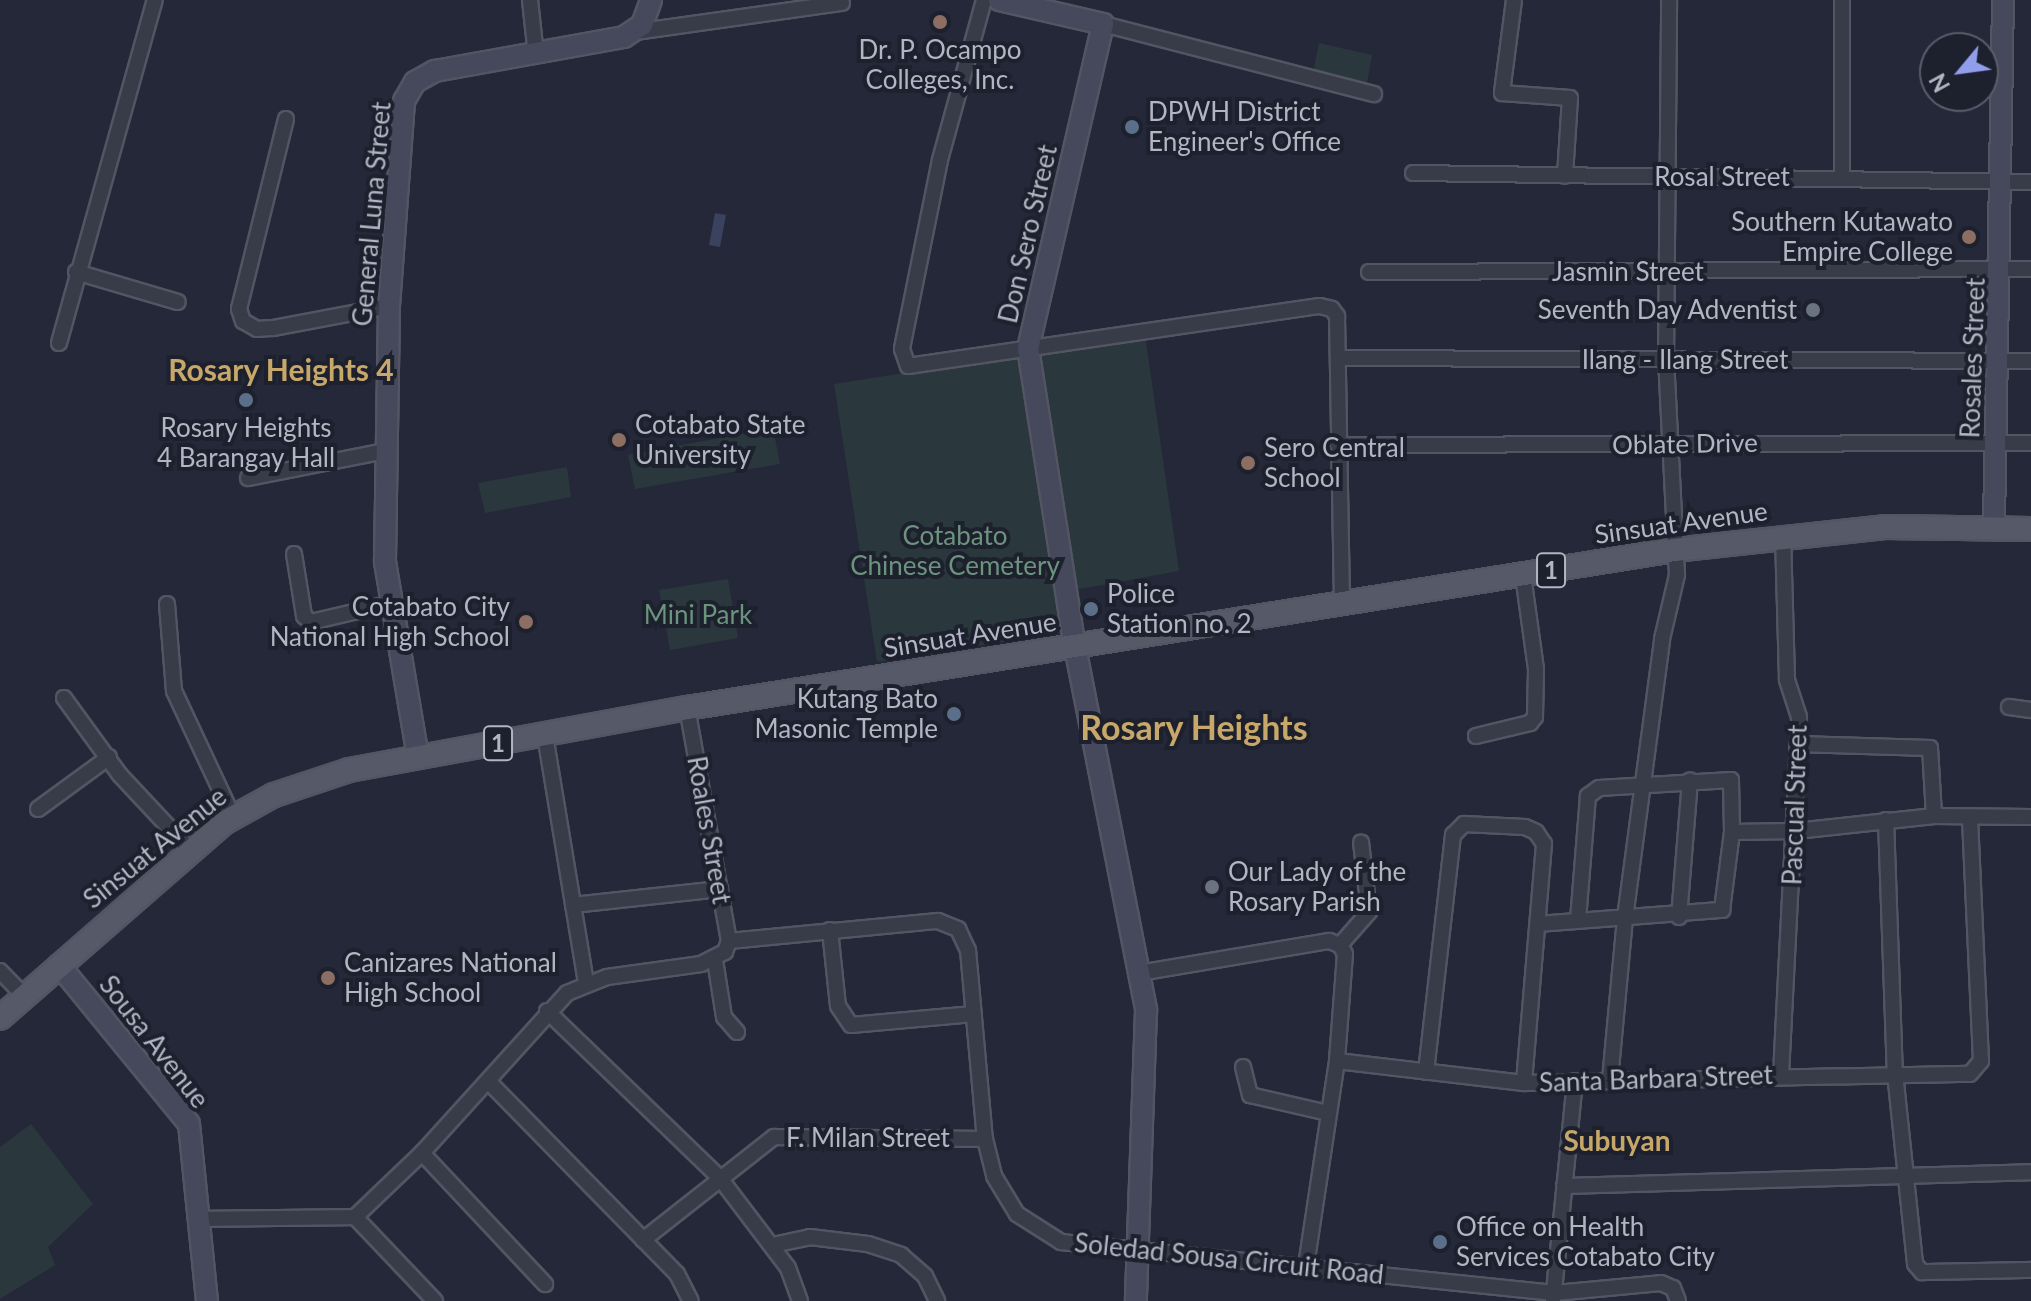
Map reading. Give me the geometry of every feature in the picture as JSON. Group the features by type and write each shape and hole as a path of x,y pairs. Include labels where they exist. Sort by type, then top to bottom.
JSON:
{"main road":[{"path":"634,32 651,0"},
{"path":"999,0 1103,24"},
{"name":"Rosales Street","path":"1994,525 2002,269 2003,0"},
{"name":"Don Sero Street","path":"1103,24 1028,348 1075,647 1139,973 1149,1042 1136,1301"},
{"name":"General Luna Street","path":"418,757 385,561 389,306 401,117 409,90 435,71 536,55 634,32"},
{"name":"Sinsuat Avenue","path":"0,1018 233,817 297,785 418,757 687,708 1342,606 1674,550 1885,527 1994,525 2031,529"},
{"name":"Sousa Avenue","path":"59,965 189,1124 207,1301"}],"street":[{"path":"59,343 76,272 155,0"},
{"path":"530,0 536,55"},
{"path":"984,0 940,160 902,349 908,366 1320,306 1337,316 1342,606"},
{"path":"1514,0 1502,93 1570,98 1565,176"},
{"path":"1610,1080 1625,918 1662,639 1677,575 1666,360 1669,0"},
{"path":"1842,0 1842,177"},
{"path":"634,32 842,3"},
{"path":"1103,24 1374,94"},
{"path":"286,119 239,309 243,321 257,329 273,328 389,306"},
{"name":"Rosal Street","path":"1413,173 2031,182"},
{"name":"Jasmin Street","path":"1369,272 2031,269"},
{"path":"76,272 178,302"},
{"name":"Ilang - Ilang Street","path":"1338,358 2031,361"},
{"name":"Oblate Drive","path":"1338,445 2031,443"},
{"path":"248,478 385,451"},
{"name":"Pascual Street","path":"1781,1075 1796,831 1797,744 1797,700 1787,679 1783,537"},
{"path":"294,554 304,616 311,622 392,603"},
{"path":"1476,736 1530,723 1535,717 1536,669 1523,575"},
{"path":"167,604 174,691 233,817"},
{"path":"64,698 109,757 191,851"},
{"path":"2009,707 2031,710"},
{"name":"Roales Street","path":"687,708 720,889 724,1017 737,1032"},
{"path":"200,1219 355,1217 422,1153 547,1011 586,983 545,735"},
{"path":"1797,744 1930,748 1934,816"},
{"path":"38,809 109,757"},
{"path":"1679,917 1690,780"},
{"path":"1538,924 1714,915 1727,902 1732,832 1731,780 1690,780 1599,788 1588,796 1578,921"},
{"path":"1732,832 1796,831 1934,816 2031,817"},
{"name":"Santa Barbara Street","path":"1337,1061 1524,1083 1975,1071 1981,1061 1970,818"},
{"path":"1886,820 1895,1073 1915,1264 1922,1272 2031,1270"},
{"path":"1426,1072 1453,835 1464,824 1525,827 1536,832 1544,844 1524,1083"},
{"path":"1340,945 1369,912 1361,842"},
{"path":"573,905 720,889"},
{"name":"Soledad Sousa Circuit Road","path":"586,983 830,930 938,921 958,929 968,950 985,1139 1004,1197 1042,1232 1082,1247 1306,1267 1554,1297 1661,1283 1673,1288 1678,1301"},
{"path":"830,930 838,1006 851,1025 974,1014"},
{"path":"1139,973 1309,943 1340,945"},
{"path":"1306,1267 1348,966 1340,945"},
{"path":"0,971 24,996"},
{"path":"547,1011 719,1177 773,1245 800,1301"},
{"path":"1243,1067 1250,1095 1328,1113"},
{"path":"488,1081 677,1274 691,1301"},
{"path":"1554,1297 1575,1081"},
{"name":"F. Milan Street","path":"643,1240 719,1177 774,1137 985,1139"},
{"path":"422,1153 545,1284"},
{"path":"1564,1186 2031,1172"},
{"path":"355,1217 435,1301"},
{"path":"773,1245 810,1237 890,1251 918,1267 937,1301"}],"green space":[{"path":"1319,43 1372,55 1367,83 1313,72"},
{"path":"1145,335 1179,571 1074,590 1037,351"},
{"name":"Cotabato Chinese Cemetery","path":"1018,355 1064,632 877,662 834,384"},
{"path":"773,428 780,464 635,489 628,455"},
{"path":"567,467 571,497 485,513 478,483"},
{"name":"Mini Park","path":"728,579 738,638 670,650 659,590"},
{"path":"31,1124 93,1204 48,1247 55,1265 0,1299 0,1147"}],"water":[{"path":"715,213 726,215 720,247 709,245"}],"place":[{"name":"Dr. P. Ocampo Colleges, Inc.","path":"940,22"},
{"name":"DPWH District Engineer's Office","path":"1132,127"},
{"name":"Southern Kutawato Empire College","path":"1969,237"},
{"name":"Seventh Day Adventist","path":"1813,310"},
{"name":"Rosary Heights 4 Barangay Hall","path":"246,400"},
{"name":"Cotabato State University","path":"619,440"},
{"name":"Sero Central School","path":"1248,463"},
{"name":"Police Station no. 2","path":"1091,609"},
{"name":"Cotabato City National High School","path":"526,622"},
{"name":"Kutang Bato Masonic Temple","path":"954,714"},
{"name":"Our Lady of the Rosary Parish","path":"1212,887"},
{"name":"Canizares National High School","path":"328,978"},
{"name":"Office on Health Services Cotabato City","path":"1440,1242"}],"district":[{"name":"Rosary Heights 4","path":"281,369"},
{"name":"Rosary Heights","path":"1194,727"},
{"name":"Subuyan","path":"1617,1140"}]}
